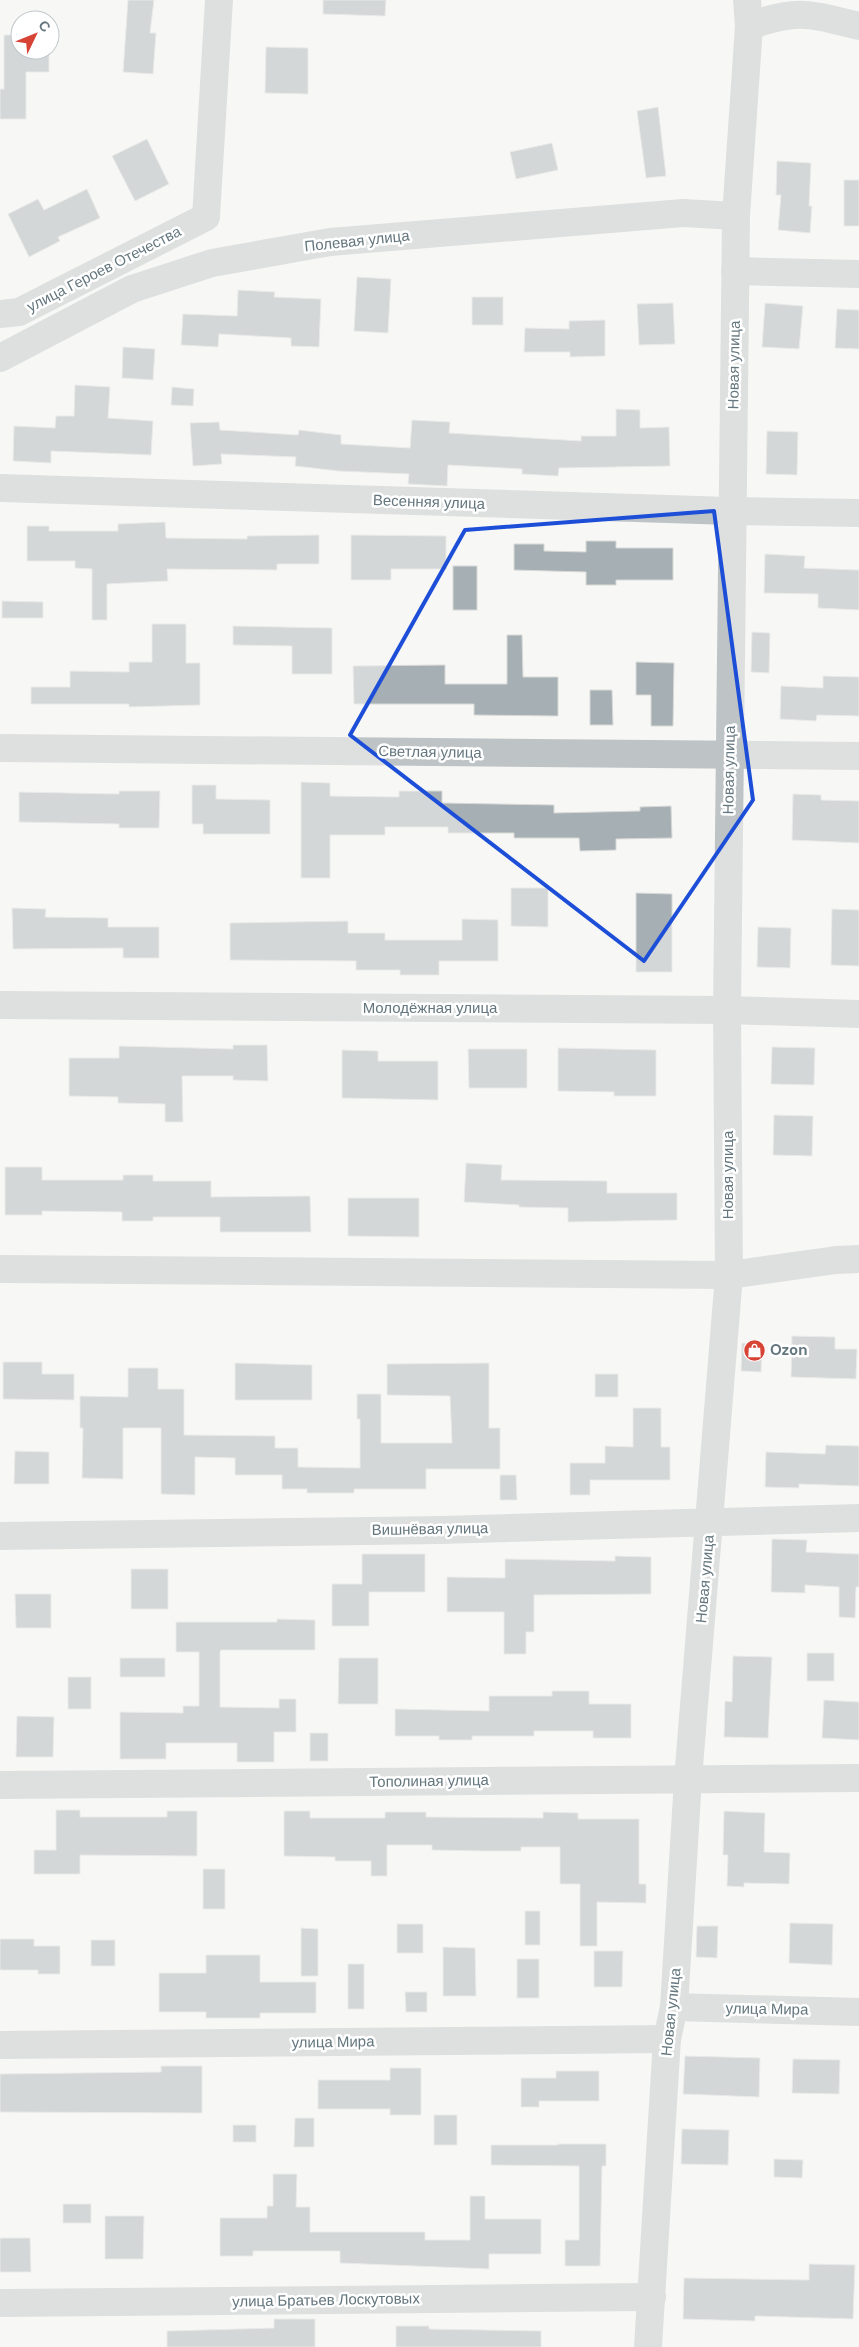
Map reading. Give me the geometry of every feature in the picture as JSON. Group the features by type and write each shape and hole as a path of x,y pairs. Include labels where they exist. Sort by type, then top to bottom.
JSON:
{"street":[{"name":"улица Героев Отечества","path":"10,313 206,217 219,0"},
{"path":"748,13 775,16 810,14 859,26"},
{"name":"Новая улица","path":"648,2347 667,2039 674,2007 688,1779 729,1275 727,1010 731,511 736,216 748,13"},
{"name":"Полевая улица","path":"0,358 132,289 203,266 321,244 683,213 736,216"},
{"path":"735,271 859,274"},
{"path":"10,313 48,333"},
{"name":"Весенняя улица","path":"0,488 731,511 859,513"},
{"name":"Светлая улица","path":"0,748 859,756"},
{"name":"Молодёжная улица","path":"0,1005 727,1010 859,1014"},
{"path":"0,1269 729,1275 836,1260 859,1259"},
{"name":"Вишнёвая улица","path":"0,1536 441,1530 859,1518"},
{"name":"Тополиная улица","path":"0,1785 859,1778"},
{"name":"улица Мира","path":"674,2007 859,2012"},
{"name":"улица Мира","path":"0,2045 667,2039"},
{"name":"улица Братьев Лоскутовых","path":"0,2303 652,2297"}],"highlighted area":[{"path":"714,511 753,800 644,961 350,735 465,530"}],"building":[{"path":"128,0 154,0 150,33 156,33 153,74 123,72"},
{"path":"323,0 386,0 385,16 323,14"},
{"path":"4,35 10,35 10,60 49,60 49,72 26,72 26,119 0,119 0,89 4,89"},
{"path":"266,47 308,48 308,94 265,93"},
{"path":"658,107 666,176 646,178 637,111"},
{"path":"147,139 169,184 135,201 112,156"},
{"path":"552,143 558,170 516,179 510,152"},
{"path":"777,161 811,163 809,206 812,206 810,233 778,230 781,195 776,195"},
{"path":"844,180 859,180 859,226 844,226"},
{"path":"87,189 100,218 58,237 60,241 29,257 8,214 38,199 44,210"},
{"path":"357,277 391,279 388,333 354,331"},
{"path":"238,290 275,292 274,297 321,299 319,347 291,346 291,338 219,334 218,347 181,345 183,314 237,316"},
{"path":"472,297 503,297 503,325 472,325"},
{"path":"673,303 675,344 639,345 637,304"},
{"path":"765,303 803,306 799,349 762,347"},
{"path":"837,309 859,310 859,349 835,348"},
{"path":"605,320 605,356 570,357 570,352 524,352 525,328 569,329 569,321"},
{"path":"123,347 155,349 153,380 122,378"},
{"path":"75,385 110,387 108,418 153,421 151,455 51,451 51,463 13,461 14,426 55,428 56,416 74,416"},
{"path":"172,387 194,389 193,406 171,405"},
{"path":"616,409 640,410 640,428 669,427 670,466 559,468 558,476 522,474 522,469 448,465 447,486 408,484 409,474 338,471 295,466 296,457 221,454 222,464 193,466 190,423 219,422 220,430 298,435 299,430 341,435 341,444 410,448 412,420 450,422 449,433 581,441 581,436 616,436"},
{"path":"767,431 798,432 797,475 766,474"},
{"path":"165,522 166,538 247,539 247,536 319,535 319,564 277,564 277,570 167,569 168,581 107,584 107,620 92,620 92,569 75,568 75,561 27,561 27,526 49,526 49,531 118,531 118,524"},
{"path":"351,535 446,536 446,569 391,569 391,580 351,580"},
{"path":"586,541 616,541 616,548 673,548 673,580 616,580 616,585 586,585 586,572 514,570 514,544 544,544 544,551 586,552"},
{"path":"765,554 805,556 804,568 859,570 859,610 818,608 818,594 764,593"},
{"path":"453,566 477,566 477,610 453,610"},
{"path":"2,601 43,602 43,618 2,618"},
{"path":"152,624 186,624 186,663 200,663 200,705 129,707 129,704 31,704 31,687 70,687 70,671 129,672 129,662 152,662"},
{"path":"233,626 332,628 332,674 292,674 292,646 233,645"},
{"path":"752,632 770,633 769,673 751,672"},
{"path":"507,635 522,635 523,677 558,677 558,716 474,715 474,704 354,704 353,666 445,665 445,684 507,684"},
{"path":"636,662 674,663 673,726 651,726 651,695 636,695"},
{"path":"823,676 859,677 859,716 817,715 816,721 780,719 781,686 823,688"},
{"path":"590,690 612,690 613,725 590,725"},
{"path":"301,782 330,783 330,796 399,797 399,791 442,791 442,803 554,805 554,813 640,811 640,807 671,806 672,838 616,839 616,850 580,851 579,838 514,838 514,833 448,833 448,827 385,827 385,835 330,835 330,878 301,878"},
{"path":"192,785 216,785 216,799 270,800 270,834 203,834 203,824 192,824"},
{"path":"119,791 160,791 159,828 119,828 119,824 19,822 19,792 119,794"},
{"path":"793,794 821,795 821,800 859,801 859,843 792,840"},
{"path":"511,888 548,888 548,927 511,926"},
{"path":"636,893 672,894 672,972 636,972"},
{"path":"12,908 46,909 45,917 108,918 108,927 159,927 159,958 123,958 123,948 13,949"},
{"path":"832,909 859,910 859,966 831,965"},
{"path":"462,919 498,920 498,961 439,961 439,975 400,975 400,970 356,970 356,961 230,960 230,923 348,921 348,933 385,933 385,940 462,940"},
{"path":"758,927 791,928 790,968 757,967"},
{"path":"233,1045 267,1045 268,1081 233,1080 233,1076 182,1076 183,1122 165,1122 165,1104 118,1103 118,1097 69,1096 69,1058 119,1058 119,1046 233,1049"},
{"path":"772,1047 815,1048 814,1085 771,1084"},
{"path":"558,1048 656,1050 656,1096 614,1096 614,1092 558,1091"},
{"path":"468,1049 527,1049 527,1088 469,1088"},
{"path":"342,1050 378,1051 378,1061 438,1061 438,1100 342,1098"},
{"path":"774,1115 813,1116 812,1156 773,1155"},
{"path":"466,1163 502,1165 501,1180 607,1181 607,1193 677,1193 677,1220 568,1222 568,1208 519,1207 519,1205 464,1202"},
{"path":"5,1167 42,1167 42,1180 123,1180 123,1175 153,1175 153,1181 211,1181 211,1197 310,1196 311,1232 220,1232 220,1217 153,1217 153,1221 122,1221 122,1212 42,1211 42,1215 5,1215"},
{"path":"348,1198 419,1198 419,1237 348,1236"},
{"path":"792,1336 835,1337 835,1349 857,1349 856,1379 791,1377"},
{"path":"742,1343 762,1344 761,1372 741,1371"},
{"path":"3,1362 42,1362 42,1374 74,1374 74,1400 3,1399"},
{"path":"235,1363 312,1365 312,1400 235,1400"},
{"path":"489,1363 489,1428 500,1428 500,1469 426,1469 426,1489 354,1489 354,1493 307,1493 307,1489 282,1489 282,1475 235,1475 235,1458 195,1457 195,1495 161,1494 161,1428 123,1428 123,1479 82,1478 83,1428 80,1428 80,1396 128,1397 128,1368 158,1368 158,1389 184,1389 184,1435 275,1436 275,1448 298,1448 298,1467 360,1468 360,1419 357,1419 357,1394 381,1394 381,1443 452,1443 450,1396 387,1395 387,1364"},
{"path":"595,1374 618,1374 618,1397 595,1397"},
{"path":"633,1408 661,1408 661,1447 670,1447 670,1480 590,1480 590,1495 570,1495 570,1463 605,1463 605,1446 633,1447"},
{"path":"826,1445 859,1446 859,1486 799,1484 799,1488 765,1487 766,1452 825,1454"},
{"path":"15,1451 49,1452 49,1484 14,1484"},
{"path":"500,1475 516,1475 517,1500 500,1500"},
{"path":"772,1539 807,1540 806,1552 859,1554 859,1587 856,1587 855,1618 839,1617 839,1587 805,1585 805,1593 771,1592"},
{"path":"362,1554 425,1554 425,1592 369,1592 369,1626 332,1626 332,1584 362,1584"},
{"path":"615,1556 651,1557 651,1594 534,1595 534,1632 526,1632 526,1654 504,1654 504,1612 447,1612 447,1577 505,1578 505,1559 615,1561"},
{"path":"131,1569 168,1569 168,1609 131,1609"},
{"path":"15,1594 51,1594 51,1628 16,1628"},
{"path":"277,1619 315,1620 315,1650 221,1650 220,1652 220,1707 279,1708 279,1699 296,1699 296,1732 274,1732 274,1762 237,1762 237,1743 166,1743 166,1759 120,1759 120,1712 183,1713 183,1706 199,1706 199,1652 176,1652 176,1622 277,1622"},
{"path":"807,1653 834,1653 834,1681 807,1681"},
{"path":"733,1656 772,1657 768,1738 724,1737 725,1701 732,1702"},
{"path":"120,1658 165,1658 165,1677 120,1677"},
{"path":"339,1658 378,1658 378,1704 338,1704"},
{"path":"68,1677 91,1677 91,1709 68,1709"},
{"path":"552,1691 589,1691 589,1704 631,1704 631,1738 593,1738 593,1731 534,1731 534,1736 472,1736 472,1740 439,1740 439,1736 395,1736 395,1709 489,1711 489,1696 552,1696"},
{"path":"824,1700 859,1702 859,1740 822,1738"},
{"path":"17,1716 54,1717 53,1757 16,1757"},
{"path":"310,1733 328,1733 328,1761 310,1761"},
{"path":"56,1810 80,1810 80,1817 167,1817 167,1811 197,1811 197,1856 80,1855 80,1874 34,1874 34,1850 56,1850"},
{"path":"284,1811 310,1811 310,1818 385,1818 385,1812 426,1812 426,1817 543,1818 543,1812 578,1813 578,1819 639,1819 639,1884 646,1884 646,1903 597,1902 597,1946 580,1946 580,1884 560,1884 560,1847 521,1847 521,1851 483,1851 432,1850 432,1845 387,1845 387,1876 371,1876 371,1861 335,1861 335,1857 284,1856"},
{"path":"724,1811 765,1813 764,1852 790,1853 789,1884 744,1883 744,1887 727,1886 728,1855 723,1855"},
{"path":"203,1869 225,1869 225,1909 203,1909"},
{"path":"525,1911 540,1911 540,1945 525,1945"},
{"path":"790,1923 833,1924 832,1965 789,1963"},
{"path":"397,1924 423,1924 423,1953 397,1953"},
{"path":"697,1926 718,1926 717,1958 696,1957"},
{"path":"301,1928 318,1929 318,1976 301,1976"},
{"path":"0,1939 34,1939 34,1946 60,1946 60,1974 38,1974 38,1970 0,1970"},
{"path":"91,1940 115,1940 115,1966 91,1966"},
{"path":"443,1947 475,1948 476,1996 443,1996"},
{"path":"594,1951 623,1951 622,1987 594,1987"},
{"path":"206,1955 260,1955 260,1982 316,1982 316,2013 260,2013 260,2018 206,2018 206,2012 159,2012 159,1973 206,1973"},
{"path":"517,1959 539,1959 539,1998 517,1998"},
{"path":"348,1964 364,1964 364,2009 348,2009"},
{"path":"405,1992 427,1992 427,2012 406,2012"},
{"path":"685,2056 760,2058 759,2097 683,2094"},
{"path":"793,2059 840,2060 839,2094 792,2093"},
{"path":"161,2066 202,2066 202,2113 0,2112 0,2074 161,2072"},
{"path":"390,2068 421,2068 421,2115 390,2115 390,2109 318,2109 318,2080 390,2080"},
{"path":"556,2071 599,2071 599,2101 539,2101 539,2107 521,2107 521,2078 556,2078"},
{"path":"434,2115 457,2115 457,2145 434,2145"},
{"path":"295,2118 314,2118 314,2147 294,2147"},
{"path":"233,2125 256,2125 256,2142 233,2142"},
{"path":"682,2129 729,2130 728,2165 681,2164"},
{"path":"606,2144 606,2166 602,2166 600,2266 565,2266 565,2240 579,2240 579,2166 491,2165 491,2145"},
{"path":"774,2159 803,2160 802,2178 774,2177"},
{"path":"273,2174 297,2174 296,2207 310,2207 310,2232 425,2232 425,2240 470,2240 470,2196 485,2196 485,2219 541,2219 541,2254 489,2254 489,2269 340,2263 340,2251 253,2251 253,2256 220,2256 220,2218 267,2218 267,2206 273,2206"},
{"path":"63,2204 91,2204 91,2223 63,2223"},
{"path":"105,2216 144,2216 143,2259 105,2259"},
{"path":"0,2238 30,2238 31,2272 0,2272"},
{"path":"809,2264 855,2265 853,2319 755,2316 755,2321 683,2319 684,2278 809,2280"},
{"path":"274,2319 315,2319 315,2347 167,2347 167,2331 274,2328"},
{"path":"396,2326 429,2326 429,2329 541,2331 541,2347 396,2347"}],"place":[{"name":"Ozon","path":"754,1350"}]}
